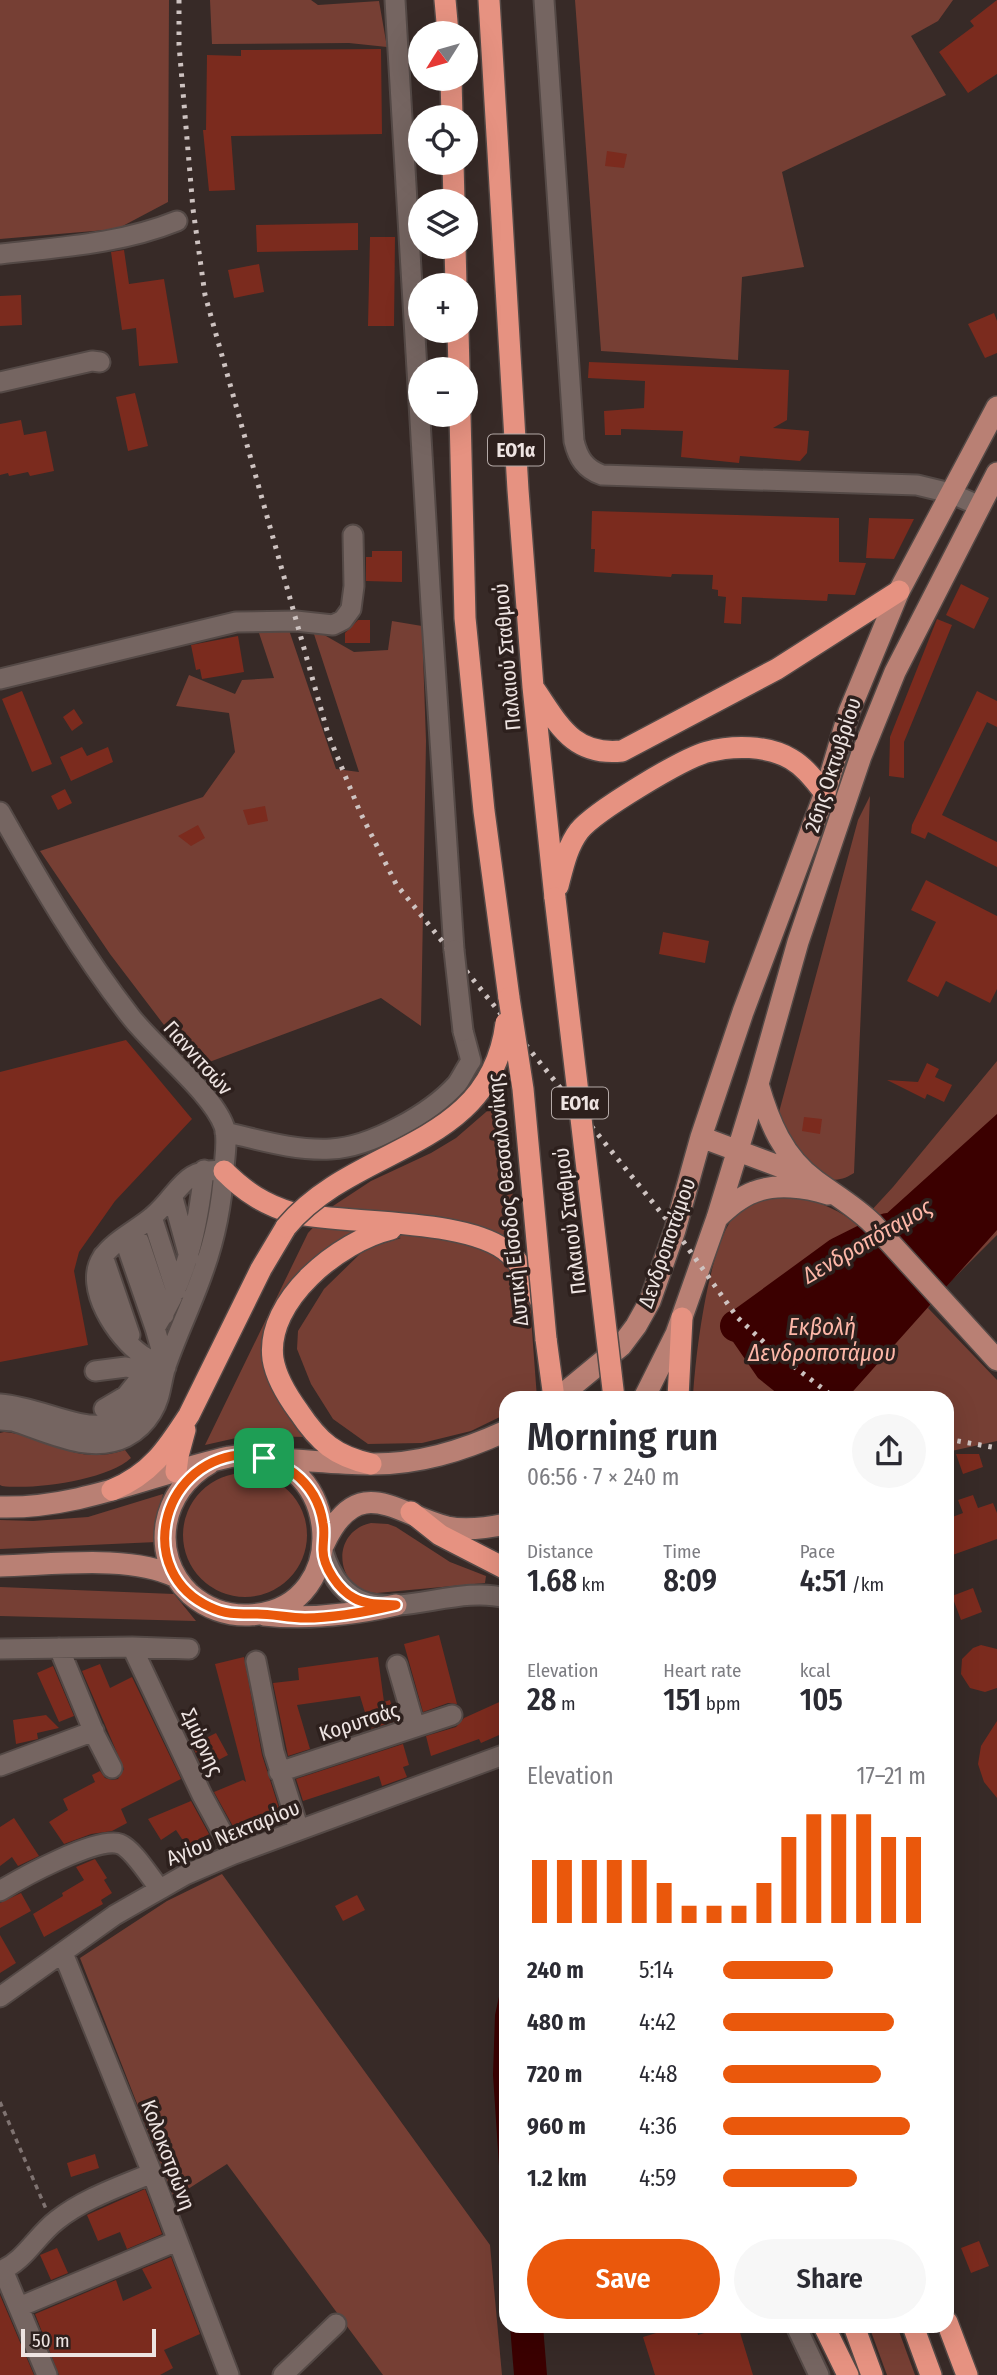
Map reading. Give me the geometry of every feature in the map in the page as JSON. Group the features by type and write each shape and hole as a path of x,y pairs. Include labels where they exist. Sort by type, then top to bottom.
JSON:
{"highway":[{"path":"445,0 447,21"},
{"name":"Παλαιού Σταθμού","path":"489,0 533,687 613,1391"},
{"name":"Παλαιού Σταθμού","path":"460,427 466,618 472,695 484,811 509,998"},
{"path":"533,687 571,739 596,751 622,751 777,669 899,590"},
{"path":"555,898 564,862 580,829 597,814 628,794 704,753 734,748 772,751 791,759 804,769 825,793"},
{"path":"112,1490 130,1483 148,1469 189,1415 261,1269 286,1227 328,1190 437,1130 466,1108 484,1088 503,1047 509,998"},
{"name":"Δυτική Είσοδος Θεσσαλονίκης","path":"509,998 523,1089 542,1304 555,1391"},
{"path":"214,1171 274,1208 293,1213 457,1231 490,1242 508,1252 534,1284 542,1304"},
{"path":"371,1464 351,1460 335,1451 306,1423 289,1399 277,1373 273,1359 274,1336 292,1299 332,1256 362,1238 413,1225"},
{"path":"678,1391 682,1318"},
{"path":"176,1472 189,1415"},
{"path":"411,1512 440,1535 499,1565"},
{"path":"827,2333 848,2375"},
{"path":"857,2333 872,2375"},
{"path":"916,2333 931,2375"},
{"path":"951,2333 967,2375"}],"main road":[{"name":"26ης Οκτωβρίου","path":"701,1137 743,1012 825,793 849,712 899,590 997,407"},
{"name":"26ης Οκτωβρίου","path":"738,1150 798,942 861,756 895,672 997,473"},
{"path":"758,1084 778,1140 788,1154 813,1179 873,1224 997,1360"},
{"path":"701,1137 813,1179"},
{"name":"Δενδροποτάμου","path":"565,1391 621,1346 644,1313 675,1230 701,1137"},
{"name":"Δενδροποτάμου","path":"648,1391 671,1347 682,1318 738,1150"},
{"path":"717,1218 746,1196 768,1189 812,1189 842,1199"},
{"path":"5,1506 58,1503 239,1455 371,1464 410,1461 442,1455 499,1434"},
{"path":"269,1459 293,1472 312,1492 322,1517 323,1548"},
{"path":"209,1463 190,1476 174,1497 168,1512 164,1537 168,1558 176,1577 193,1596 209,1607 233,1614 289,1617 363,1613 396,1605"},
{"path":"174,1497 176,1472"},
{"path":"258,1614 281,1606 300,1592 315,1573 323,1548 340,1519 359,1506 374,1502 384,1503 456,1528 477,1529 499,1525"},
{"path":"0,1566 126,1564 155,1568 176,1577"}],"street":[{"path":"225,1132 284,1145 332,1149 360,1144 391,1131 425,1110 457,1083 471,1061 463,1031 454,950 395,0"},
{"path":"544,0 574,441 577,454 584,465 602,475 917,485 950,493 980,506"},
{"path":"0,254 122,239 177,221"},
{"path":"0,382 92,361 100,362"},
{"path":"0,678 236,622 268,620 333,625 343,620 351,609 354,535"},
{"name":"Γιαννιτσών","path":"0,1420 13,1421 82,1442 100,1443 121,1439 140,1427 153,1412 166,1367 207,1261 218,1214 214,1171 225,1132 213,1106 133,1020 103,980 2,819"},
{"path":"166,1367 141,1355 135,1348 103,1256 173,1198 188,1177 214,1171"},
{"path":"160,1321 189,1258 214,1171"},
{"path":"173,1198 189,1258"},
{"path":"152,1217 176,1291"},
{"path":"129,1234 160,1321 166,1367"},
{"path":"95,1371 126,1367 146,1371 166,1367"},
{"name":"Γιαννιτσών","path":"0,1404 78,1424 107,1426 121,1422 139,1407 166,1367"},
{"path":"104,1409 126,1396 146,1371"},
{"path":"323,1548 332,1576 350,1596 368,1603 396,1605 481,1595 499,1597"},
{"name":"Σμύρνης","path":"132,1647 202,1795 234,1854"},
{"path":"59,1648 112,1768"},
{"path":"0,1649 189,1649"},
{"path":"256,1661 279,1772 299,1830"},
{"path":"397,1665 415,1727"},
{"name":"Κορυτσάς","path":"279,1772 452,1715"},
{"path":"1,1767 94,1731"},
{"name":"Αγίου Νεκταρίου","path":"0,1997 115,1915 159,1888 234,1854 499,1757"},
{"path":"0,1891 50,1863 101,1845 117,1843 128,1849 159,1888"},
{"name":"Κολοκοτρώνη","path":"63,1953 152,2173 229,2375"},
{"path":"47,2375 1,2270 17,2262 52,2223 93,2197 152,2173"},
{"path":"19,2307 177,2241"},
{"path":"283,2375 336,2324"},
{"path":"799,2333 819,2375"}],"path":[{"path":"0,2102 52,2223"}],"shaded area":[{"path":"0,0 169,0 168,202 117,229 0,239"},
{"path":"210,0 311,0 318,5 379,1 387,47 349,43 212,44"},
{"path":"575,0 953,0 938,21 911,36 946,95 782,172 804,267 742,277 738,360 601,351"},
{"path":"392,621 422,626 426,741 421,1026 381,998 196,1067 110,954 40,851 203,797 235,752 229,713 176,706 189,675 235,694 242,680 274,678 258,630 289,630 336,769 359,772 312,628 354,652 388,650"},
{"path":"870,796 854,1173 834,1180 818,1174 803,1160 790,1141 779,1112 858,820"},
{"path":"997,1061 997,1235 928,1308 997,1380 997,1441 954,1450 954,1391 694,1391 701,1327 712,1269 729,1223 740,1210 762,1199 793,1197 824,1205 858,1225 893,1187"},
{"path":"501,1099 523,1281 530,1304 536,1391 499,1391 499,1417 471,1431 422,1443 368,1444 333,1419 311,1384 297,1349 298,1331 324,1289 365,1249 401,1238 356,1228 306,1271 269,1330 310,1437 245,1436 205,1445 308,1233 333,1206 371,1181 456,1138"},
{"path":"0,1433 36,1439 77,1453 107,1454 125,1450 131,1458 105,1472 70,1482 2,1486"},
{"path":"245,1473 269,1477 289,1491 303,1511 307,1535 303,1559 289,1579 269,1593 245,1597 221,1593 201,1579 187,1559 183,1535 187,1511 201,1491 221,1477"},
{"path":"163,1494 155,1531 157,1542 0,1549 0,1520 33,1521 88,1517"},
{"path":"371,1523 396,1527 450,1562 486,1576 485,1583 377,1593 363,1590 352,1582 346,1572 342,1561 343,1549 348,1537 357,1529"},
{"path":"0,1587 174,1594 196,1621 0,1616"},
{"path":"222,1874 490,2245 502,2375 383,2375 227,2164 174,2198 80,1958 167,1901"},
{"path":"872,2333 900,2333 915,2375 887,2375"}],"water":[{"name":"Εκβολή Δενδροποτάμου","path":"997,1114 997,1230 853,1391 774,1391 758,1378 727,1333 824,1270"},
{"path":"499,1996 499,2166 493,2075 495,2015"},
{"path":"511,2333 544,2333 547,2375 514,2375"}],"building":[{"path":"997,0 997,74 968,93 939,52 974,26 970,21"},
{"path":"381,49 382,134 231,136 235,190 209,191 203,130 206,130 207,55 241,56 241,50"},
{"path":"607,151 627,154 624,168 605,166"},
{"path":"358,223 358,250 257,252 256,225"},
{"path":"370,237 395,237 394,326 368,326"},
{"path":"124,250 129,284 164,279 178,363 139,366 136,328 122,330 111,252"},
{"path":"259,264 264,292 234,298 228,270"},
{"path":"21,295 22,325 0,326 0,296"},
{"path":"994,313 997,321 997,353 985,358 968,324"},
{"path":"589,362 789,370 787,420 773,428 809,431 807,453 800,461 740,456 739,463 681,457 683,431 621,429 621,435 605,435 604,411 644,408 645,381 588,378"},
{"path":"135,393 148,446 128,451 116,397"},
{"path":"21,420 24,435 46,431 54,471 30,476 28,472 0,475 0,424"},
{"path":"592,511 839,518 839,562 866,563 855,595 828,594 827,601 742,597 741,624 724,623 726,597 718,596 718,590 712,589 713,575 672,574 671,577 594,572 595,549 591,549"},
{"path":"869,518 914,519 894,559 866,558"},
{"path":"372,551 402,551 402,582 366,581 366,557 372,557"},
{"path":"961,584 989,598 974,629 946,615"},
{"path":"937,619 952,625 904,742 904,778 889,776 890,737"},
{"path":"358,620 370,620 370,643 345,643 345,633"},
{"path":"238,636 244,672 202,679 200,669 196,670 191,645"},
{"path":"22,691 52,764 32,772 2,699"},
{"path":"977,691 997,701 997,727 987,722 942,815 997,842 997,867 928,832 925,839 911,833 912,825"},
{"path":"74,709 83,723 72,731 63,717"},
{"path":"82,747 87,756 108,747 113,762 71,781 60,757"},
{"path":"65,789 72,803 58,810 51,796"},
{"path":"265,806 268,821 248,825 243,810"},
{"path":"198,825 205,838 191,846 178,836"},
{"path":"926,880 997,916 997,989 990,1003 946,981 938,997 907,981 936,922 911,910"},
{"path":"663,932 709,941 705,963 659,954"},
{"path":"126,1040 192,1119 115,1201 79,1252 74,1271 88,1345 0,1362 0,1072"},
{"path":"927,1063 939,1069 935,1077 952,1085 944,1102 927,1094 925,1099 887,1080 918,1082"},
{"path":"804,1117 822,1119 820,1134 802,1131"},
{"path":"956,1454 979,1454 983,1467 963,1474"},
{"path":"973,1495 978,1508 993,1503 997,1513 997,1539 954,1554 954,1516 963,1513 958,1500"},
{"path":"973,1588 982,1612 961,1620 954,1595"},
{"path":"439,1635 457,1704 448,1703 423,1712 404,1644"},
{"path":"981,1645 997,1649 997,1688 985,1692 970,1688 961,1674 962,1659 973,1648"},
{"path":"244,1657 262,1755 279,1808 234,1828 214,1792 243,1780 246,1782 215,1664"},
{"path":"378,1657 384,1702 390,1700 396,1721 370,1729 360,1696 297,1705 310,1749 288,1756 273,1683 299,1680 298,1668"},
{"path":"100,1664 110,1688 132,1677 181,1779 121,1809 127,1823 112,1831 91,1834 64,1844 49,1822 68,1810 63,1799 95,1782 92,1775 100,1771 105,1778 112,1780 118,1779 124,1769 82,1671"},
{"path":"53,1666 74,1716 59,1722 37,1673"},
{"path":"499,1702 499,1735 481,1743 479,1739 431,1756 426,1736 456,1727 464,1718"},
{"path":"46,1715 59,1728 37,1733 38,1739 16,1744 13,1720"},
{"path":"997,1721 997,1798 984,1782 978,1764 981,1746"},
{"path":"216,1733 228,1755 203,1768 192,1745"},
{"path":"403,1744 409,1765 403,1767 407,1777 382,1786 379,1776 303,1801 296,1779"},
{"path":"191,1801 209,1834 188,1848 176,1830 161,1840 148,1819"},
{"path":"14,1818 39,1856 18,1866 12,1857 0,1866 0,1827"},
{"path":"95,1859 107,1878 104,1880 112,1893 101,1900 103,1904 44,1937 33,1914 84,1880 76,1867"},
{"path":"21,1893 31,1911 0,1928 0,1903"},
{"path":"357,1895 365,1910 343,1921 335,1906"},
{"path":"0,1935 16,1963 0,1973"},
{"path":"95,2154 99,2168 71,2177 67,2163"},
{"path":"145,2189 162,2234 127,2249 120,2232 98,2241 87,2215"},
{"path":"979,2241 989,2266 971,2273 961,2248"},
{"path":"57,2248 68,2273 51,2280 40,2255"},
{"path":"171,2257 200,2334 164,2350 173,2368 160,2375 59,2375 35,2314 116,2280 123,2301 152,2288 142,2269"},
{"path":"0,2295 34,2375 0,2375"},
{"path":"656,2333 740,2333 753,2375 655,2375 643,2337"}],"waterway":[{"name":"Δενδροπόταμος","path":"736,1326 839,1253 887,1229"}],"railway":[{"path":"179,0 179,45 193,209 205,295 328,734 360,812 396,884 675,1230 737,1317 771,1349 826,1391"},
{"path":"954,1440 997,1448"}],"route":[{"path":"239,1455 264,1458 288,1468 312,1492 321,1511 326,1563 341,1587 358,1600 396,1605 363,1613 325,1617 239,1615 209,1607 188,1592 172,1570 164,1537 168,1512 174,1497 190,1476 209,1463 239,1455"}]}
